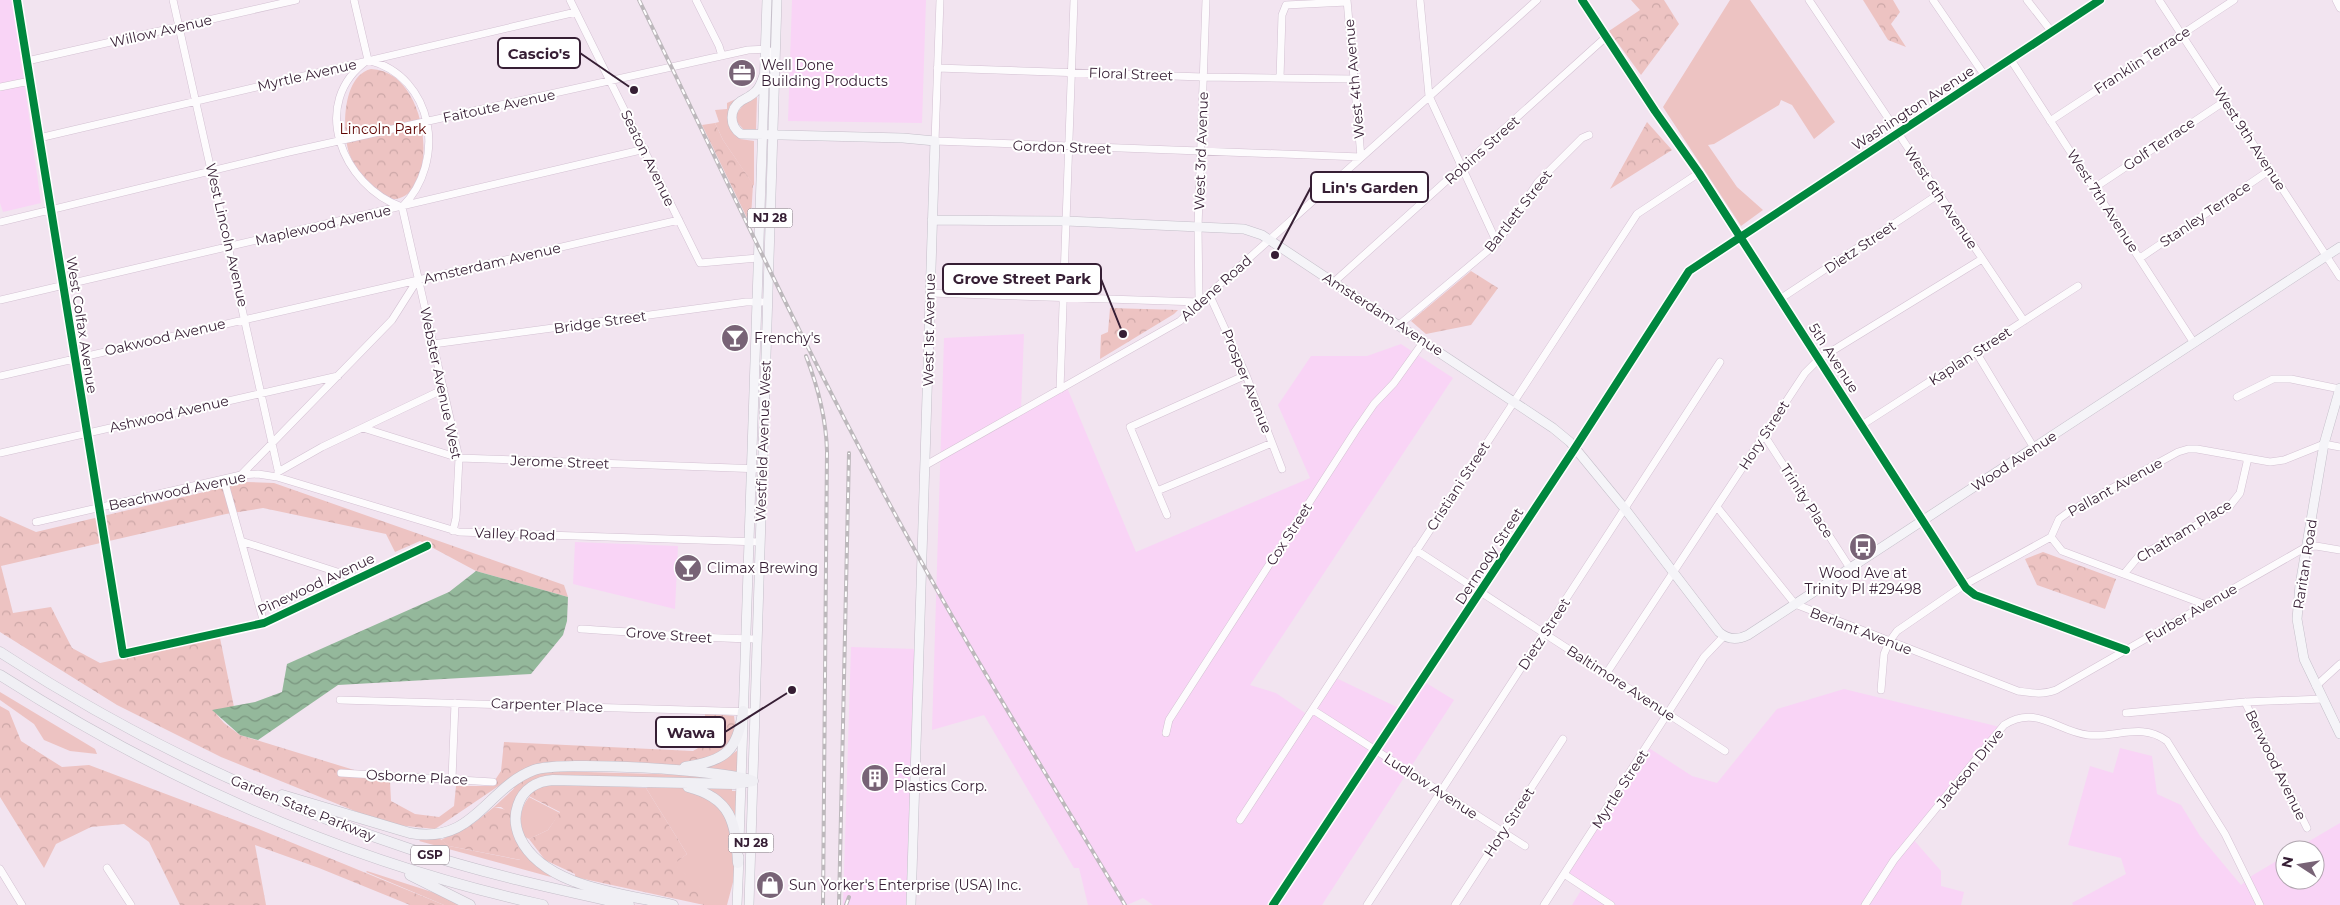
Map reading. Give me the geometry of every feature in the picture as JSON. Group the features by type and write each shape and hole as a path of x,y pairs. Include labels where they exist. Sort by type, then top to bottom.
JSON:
{"highway":[{"name":"Garden State Parkway","path":"0,652 117,722 238,782 316,815 411,850 507,877 629,905"},
{"name":"Garden State Parkway","path":"0,674 82,725 174,774 258,813 359,852 446,881 543,905"},
{"path":"661,769 699,765 724,756 736,742 743,711"},
{"path":"238,782 410,833 426,834 446,832 465,824 519,778 538,768 560,766 661,769 741,781"},
{"path":"674,905 585,885 556,873 540,862 528,850 518,833 515,820 522,796 528,789 544,781 665,784 753,781"},
{"path":"665,784 700,791 723,804 730,815 734,827 738,863"},
{"path":"359,852 456,896 470,905"}],"main road":[{"name":"Westfield Avenue West","path":"746,639 767,0"},
{"name":"Westfield Avenue West","path":"758,640 777,0"},
{"name":"Gordon Street","path":"764,75 755,92 735,106 732,118 736,130 741,134 869,137 935,141"},
{"name":"West 1st Avenue","path":"911,905 935,141"},
{"name":"Amsterdam Avenue","path":"932,220 1066,221 1254,231 1400,325 1553,428 1575,448 1724,636"},
{"name":"Wood Avenue","path":"1724,636 1735,639 1744,637 2340,247"},
{"name":"Raritan Road","path":"2340,388 2324,444 2298,598 2297,630 2304,659 2340,734"},
{"name":"NJ 28","path":"737,905 746,639"},
{"name":"NJ 28","path":"749,905 758,640"}],"street":[{"name":"West Colfax Avenue","path":"17,0 123,654"},
{"name":"West Lincoln Avenue","path":"173,0 246,319 273,441 278,474"},
{"name":"Willow Avenue","path":"27,61 296,0"},
{"path":"354,0 368,60"},
{"name":"Seaton Avenue","path":"570,0 700,263 758,258"},
{"path":"696,0 722,56"},
{"name":"West 1st Avenue","path":"935,141 940,0"},
{"path":"1060,389 1074,0"},
{"name":"West 3rd Avenue","path":"1198,302 1198,227 1206,0"},
{"name":"Aldene Road","path":"926,465 1180,321 1198,302 1210,294 1537,0"},
{"name":"5th Avenue","path":"1582,0 1642,92 1699,173 1924,520 1964,585 1975,595 2126,650"},
{"name":"West 6th Avenue","path":"1809,0 2024,321"},
{"path":"1933,0 1985,76"},
{"path":"2027,0 2052,32"},
{"name":"Washington Avenue","path":"1740,236 2100,0"},
{"name":"West 9th Avenue","path":"2159,0 2340,277"},
{"name":"Franklin Terrace","path":"2050,121 2234,0"},
{"path":"1280,78 1282,15 1286,5 1347,1"},
{"name":"West 4th Avenue","path":"1347,1 1361,157"},
{"path":"1422,1 1429,97 1497,243"},
{"name":"Myrtle Avenue","path":"39,138 576,12"},
{"name":"Robins Street","path":"1334,282 1606,37"},
{"path":"765,49 775,58"},
{"name":"Faitoute Avenue","path":"0,222 428,121 722,56 765,49"},
{"path":"368,60 386,66 407,83 418,98 428,121 429,145 424,171 414,194 402,207 381,198 365,185 350,164 340,141 336,117 340,95 351,76 368,60"},
{"name":"West 7th Avenue","path":"2010,60 2194,343"},
{"name":"Floral Street","path":"937,68 1203,77 1354,79"},
{"path":"0,87 30,80"},
{"name":"Golf Terrace","path":"2094,188 2225,100"},
{"name":"Bartlett Street","path":"1400,325 1497,243 1542,176 1582,138 1589,135"},
{"name":"Gordon Street","path":"935,141 1361,157"},
{"name":"Maplewood Avenue","path":"0,300 645,149"},
{"name":"Stanley Terrace","path":"2140,258 2270,170"},
{"name":"Cristiani Street","path":"1240,820 1637,214 1699,173"},
{"name":"Dietz Street","path":"1780,299 1939,194"},
{"name":"Webster Avenue West","path":"402,207 459,458 456,518 453,531"},
{"name":"Amsterdam Avenue","path":"241,475 392,320 418,279 679,220"},
{"name":"Dermody Street","path":"1273,905 1575,448 1689,271 1740,236"},
{"name":"Hory Street","path":"1606,674 1796,384 1819,359 1982,259"},
{"name":"Oakwood Avenue","path":"0,376 418,279"},
{"name":"Kaplan Street","path":"1862,425 2078,286"},
{"path":"930,293 1198,302"},
{"name":"Prosper Avenue","path":"1210,294 1246,375 1282,469"},
{"name":"Bridge Street","path":"433,344 767,302"},
{"name":"Cox Street","path":"1166,733 1170,720 1356,430 1374,404 1394,383 1424,341"},
{"path":"1976,352 2034,448"},
{"name":"Dietz Street","path":"1367,905 1720,362"},
{"path":"1167,515 1130,428 1246,375"},
{"name":"Ashwood Avenue","path":"0,453 338,376"},
{"path":"2238,397 2273,379 2291,379 2340,388"},
{"path":"278,474 363,428 444,390"},
{"name":"Jerome Street","path":"363,428 459,458 762,469"},
{"name":"Trinity Place","path":"1764,434 1850,568"},
{"path":"1157,491 1272,443"},
{"path":"2324,444 2340,447"},
{"name":"Pallant Avenue","path":"2051,537 2056,523 2065,514 2178,452 2197,449 2270,462 2284,460 2324,444"},
{"name":"Chatham Place","path":"2124,574 2138,557 2229,507 2240,493 2248,458"},
{"name":"Beachwood Avenue","path":"36,522 241,475 278,474"},
{"name":"Valley Road","path":"278,474 453,531 760,542"},
{"path":"224,480 264,624"},
{"name":"Berlant Avenue","path":"1717,507 1794,604 2018,691 2046,694"},
{"path":"1882,690 1884,654 1889,642 1900,628 1964,585 2035,544 2051,537 2062,551 2206,605"},
{"path":"241,541 359,579"},
{"path":"2306,547 2313,545 2340,550"},
{"name":"Pinewood Avenue","path":"123,654 264,624 427,546"},
{"name":"Furber Avenue","path":"2046,694 2306,547"},
{"name":"Baltimore Avenue","path":"1416,550 1725,751"},
{"name":"Grove Street","path":"581,629 670,634 698,638 758,640"},
{"name":"Myrtle Street","path":"1544,905 1706,653 1724,636"},
{"path":"2316,686 2340,664"},
{"path":"2126,713 2245,702 2323,699"},
{"name":"Carpenter Place","path":"340,700 755,712"},
{"name":"Berwood Avenue","path":"2245,702 2307,828"},
{"path":"452,779 455,703"},
{"name":"Ludlow Avenue","path":"1313,710 1525,846"},
{"name":"Jackson Drive","path":"1865,905 1894,860 2004,725 2023,718 2037,717 2087,735 2132,730 2160,736 2167,741 2225,834 2260,905"},
{"name":"Hory Street","path":"1455,905 1563,739"},
{"name":"Osborne Place","path":"341,773 493,782"},
{"path":"0,868 22,905"},
{"path":"107,868 131,905"},
{"path":"1564,874 1611,905"}],"shaded area":[{"path":"0,0 13,0 41,203 3,212 0,203"},
{"path":"792,0 926,0 922,123 788,121"},
{"path":"1024,334 1021,409 1066,385 1136,552 1310,478 1278,405 1311,356 1367,356 1401,344 1453,378 1250,685 1276,693 1308,715 1334,677 1403,710 1423,681 1454,700 1322,905 1153,905 1143,898 1127,905 1088,905 1079,868 1074,868 984,715 932,730 944,338"},
{"path":"575,542 678,546 675,609 573,584"},
{"name":"Federal Plastics Corp.","path":"851,647 916,649 906,905 843,905"},
{"path":"1844,689 2000,727 1912,838 1941,871 1941,886 1964,892 1961,905 1572,905 1585,884 1568,872 1649,748 1692,776 1717,783 1777,709"},
{"path":"2120,748 2152,756 2157,794 2181,805 2200,836 2241,885 2253,875 2275,862 2275,890 2325,890 2325,840 2311,840 2340,823 2340,905 2073,905 2072,903 2126,874 2121,858 2068,845 2090,766 2113,773"}],"green space":[{"path":"1631,0 1664,0 1679,24 1641,75 1609,31 1640,10"},
{"path":"1730,0 1750,0 1835,122 1814,139 1792,105 1781,100 1779,105 1714,144 1708,145 1737,187 1763,210 1741,226 1663,107"},
{"path":"1863,0 1893,0 1900,12 1891,24 1906,47 1888,40"},
{"name":"Lincoln Park","path":"371,69 391,75 406,89 417,109 422,132 423,156 419,176 410,192 396,199 390,199 385,196 364,178 351,158 347,143 345,118 349,93 354,82 361,74"},
{"path":"757,97 756,131 744,130 737,122 737,113 743,105"},
{"path":"736,99 729,107 728,125 740,139 754,141 754,186 723,140 715,123 719,122 715,110 727,109 727,103"},
{"path":"1647,122 1672,150 1610,189"},
{"path":"715,123 723,140 753,184 751,218 748,220 702,125"},
{"path":"1471,271 1498,288 1471,325 1426,334 1411,321"},
{"path":"1110,308 1178,310 1100,359 1101,335 1108,332"},
{"path":"246,482 274,483 564,585 568,597 476,571 420,541 395,552 386,534 263,508 226,514 1,566 13,613 51,607 72,648 100,663 220,638 234,707 213,710 224,723 240,735 390,781 391,801 415,814 439,817 454,806 456,786 491,786 501,771 504,742 693,751 705,744 705,713 734,716 736,733 729,746 704,760 661,769 559,771 560,776 609,786 646,788 687,854 674,864 704,890 704,905 575,877 575,874 545,860 529,839 548,830 560,812 503,783 435,829 387,824 221,757 117,705 0,632 0,516 36,532"},
{"path":"2043,552 2116,579 2105,609 2037,585 2025,559"},
{"path":"0,692 95,749 97,754 70,751 44,740 34,724 0,700"},
{"path":"0,706 9,711 21,741 62,767 89,765 261,830 444,905 410,905 319,868 255,845 266,905 180,905 149,842 124,824 91,827 56,844 44,868 0,797"},
{"path":"738,750 737,772 700,770 725,759"},
{"path":"552,771 690,775 731,779 535,780 511,822 510,814 501,807 494,807 521,782"},
{"path":"657,783 692,788 723,804 738,863 727,905 704,905 703,890 673,864 687,854 646,788"},
{"path":"708,788 732,788 732,791 737,791 736,817"},
{"path":"529,797 560,813 548,830 529,839 523,836 521,820 523,806"},
{"path":"494,807 507,810 510,814 521,860 449,846 441,840 474,823"},
{"path":"515,837 551,877 419,841 421,839 439,838 449,846 520,860"},
{"path":"367,871 435,893 459,905 444,905"}],"water":[{"path":"476,571 568,597 567,621 563,635 531,674 338,685 258,740 240,735 212,710 255,702 282,692 287,664 449,592"}],"railway":[{"path":"639,0 772,274 875,478 963,636 1125,905"},
{"path":"806,356 821,403 827,451 823,905"},
{"path":"839,905 849,453"},
{"path":"846,905 849,897"}],"cycle path":[{"path":"17,0 123,654 264,623 427,546"},
{"path":"1582,0 1655,111 1699,173 1966,588 1975,595 2126,650"},
{"path":"1273,905 1575,448 1689,271 2100,0"}],"place":[{"name":"Well Done Building Products","path":"742,73"},
{"name":"Cascio's","path":"634,90"},
{"name":"Lin's Garden","path":"1275,255"},
{"name":"Grove Street Park","path":"1123,334"},
{"name":"Frenchy's","path":"735,338"},
{"name":"Wood Ave at Trinity Pl #29498","path":"1863,547"},
{"name":"Climax Brewing","path":"688,568"},
{"name":"Wawa","path":"792,690"},
{"name":"Federal Plastics Corp.","path":"875,778"},
{"name":"Sun Yorker's Enterprise (USA) Inc.","path":"770,885"}]}
